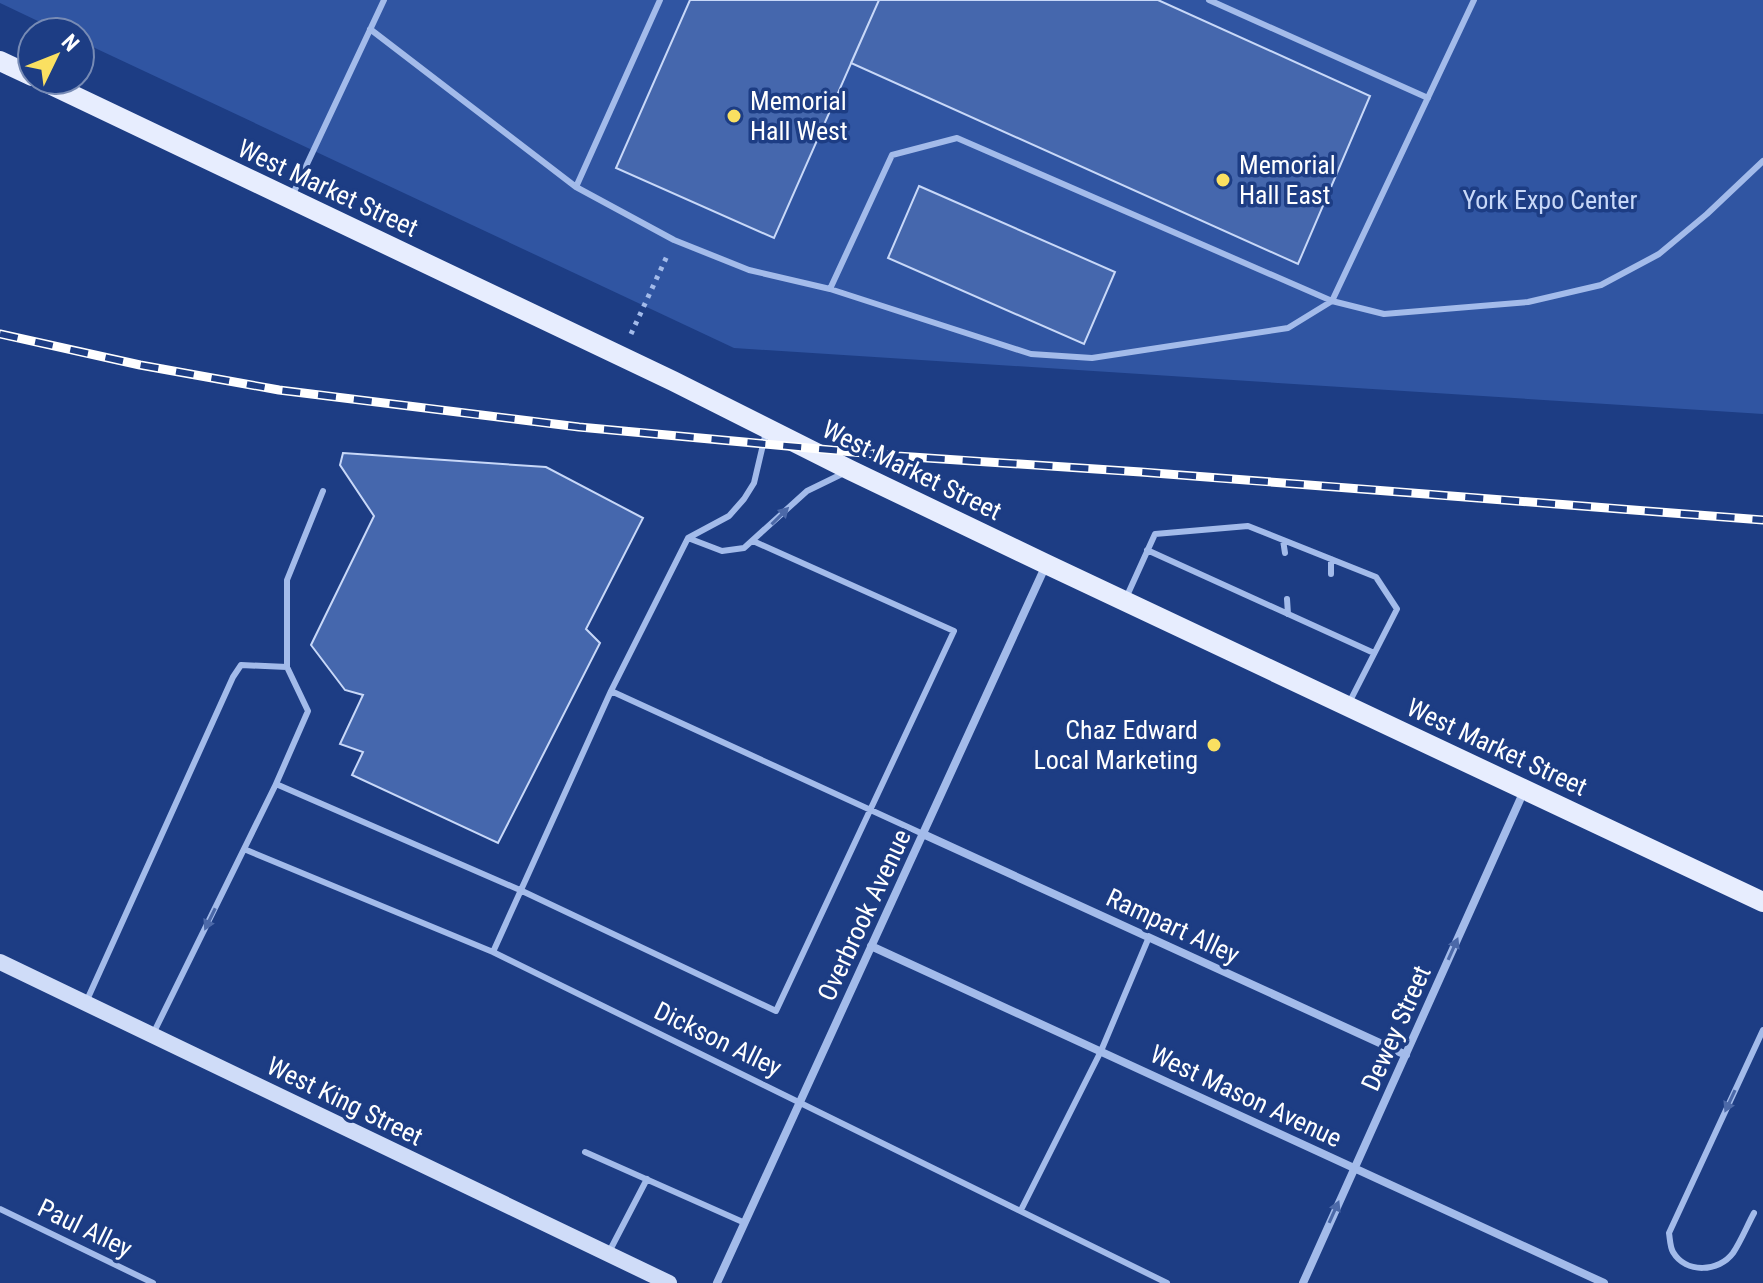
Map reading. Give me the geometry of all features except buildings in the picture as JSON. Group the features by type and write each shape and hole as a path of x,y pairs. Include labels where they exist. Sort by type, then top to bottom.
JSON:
{"main road":[{"name":"West Market Street","path":"74,96 620,356 1046,564 1763,902"}],"street":[{"name":"Overbrook Avenue","path":"717,1283 1046,564"},
{"name":"Dewey Street","path":"1303,1283 1525,789"},
{"name":"Rampart Alley","path":"923,834 1406,1055"},
{"name":"West Mason Avenue","path":"871,946 1604,1283"},
{"name":"West King Street","path":"0,962 669,1283"}],"lane":[{"path":"290,199 384,0"},
{"path":"576,187 660,0"},
{"path":"1209,0 1428,98"},
{"path":"370,29 576,187 674,240 749,270 830,289 1031,354 1092,358 1288,328 1332,301 1474,0"},
{"path":"830,289 892,155 957,138 1332,301 1384,314 1528,302 1601,285 1659,254 1763,161"},
{"path":"493,952 611,691 688,538 729,516 744,499 754,483 767,428"},
{"path":"688,538 722,551 744,548 807,491 850,470"},
{"path":"153,1036 276,784 308,711 287,667 287,580 323,491"},
{"path":"1125,601 1155,534 1248,526 1376,577 1397,609 1347,706"},
{"path":"1283,540 1285,553"},
{"path":"276,784 520,890 776,1011 954,631 753,541"},
{"path":"1147,550 1374,653"},
{"path":"1331,559 1331,574"},
{"path":"1287,599 1288,614"},
{"path":"1332,623 1332,634"},
{"path":"86,1003 233,677 241,665 287,667"},
{"path":"611,691 923,834"},
{"name":"Dickson Alley","path":"244,849 493,952 1167,1283"},
{"path":"1021,1210 1101,1051 1149,937"},
{"path":"1754,1213 1731,1255 1715,1267 1696,1268 1683,1262 1672,1251 1669,1233 1763,1030"},
{"path":"585,1152 745,1223"},
{"path":"608,1254 647,1179"},
{"name":"Paul Alley","path":"0,1209 153,1283"}],"path":[{"path":"620,356 674,240"}],"green space":[{"name":"York Expo Center","path":"0,0 1763,0 1763,414 734,348 96,49 96,16 27,16 0,3"}],"railway":[{"path":"0,334 140,365 279,390 579,427 897,456 1763,520"}],"place":[{"name":"Memorial Hall West","path":"734,116"},
{"name":"Memorial Hall East","path":"1223,180"},
{"name":"Chaz Edward Local Marketing","path":"1214,745"}]}
